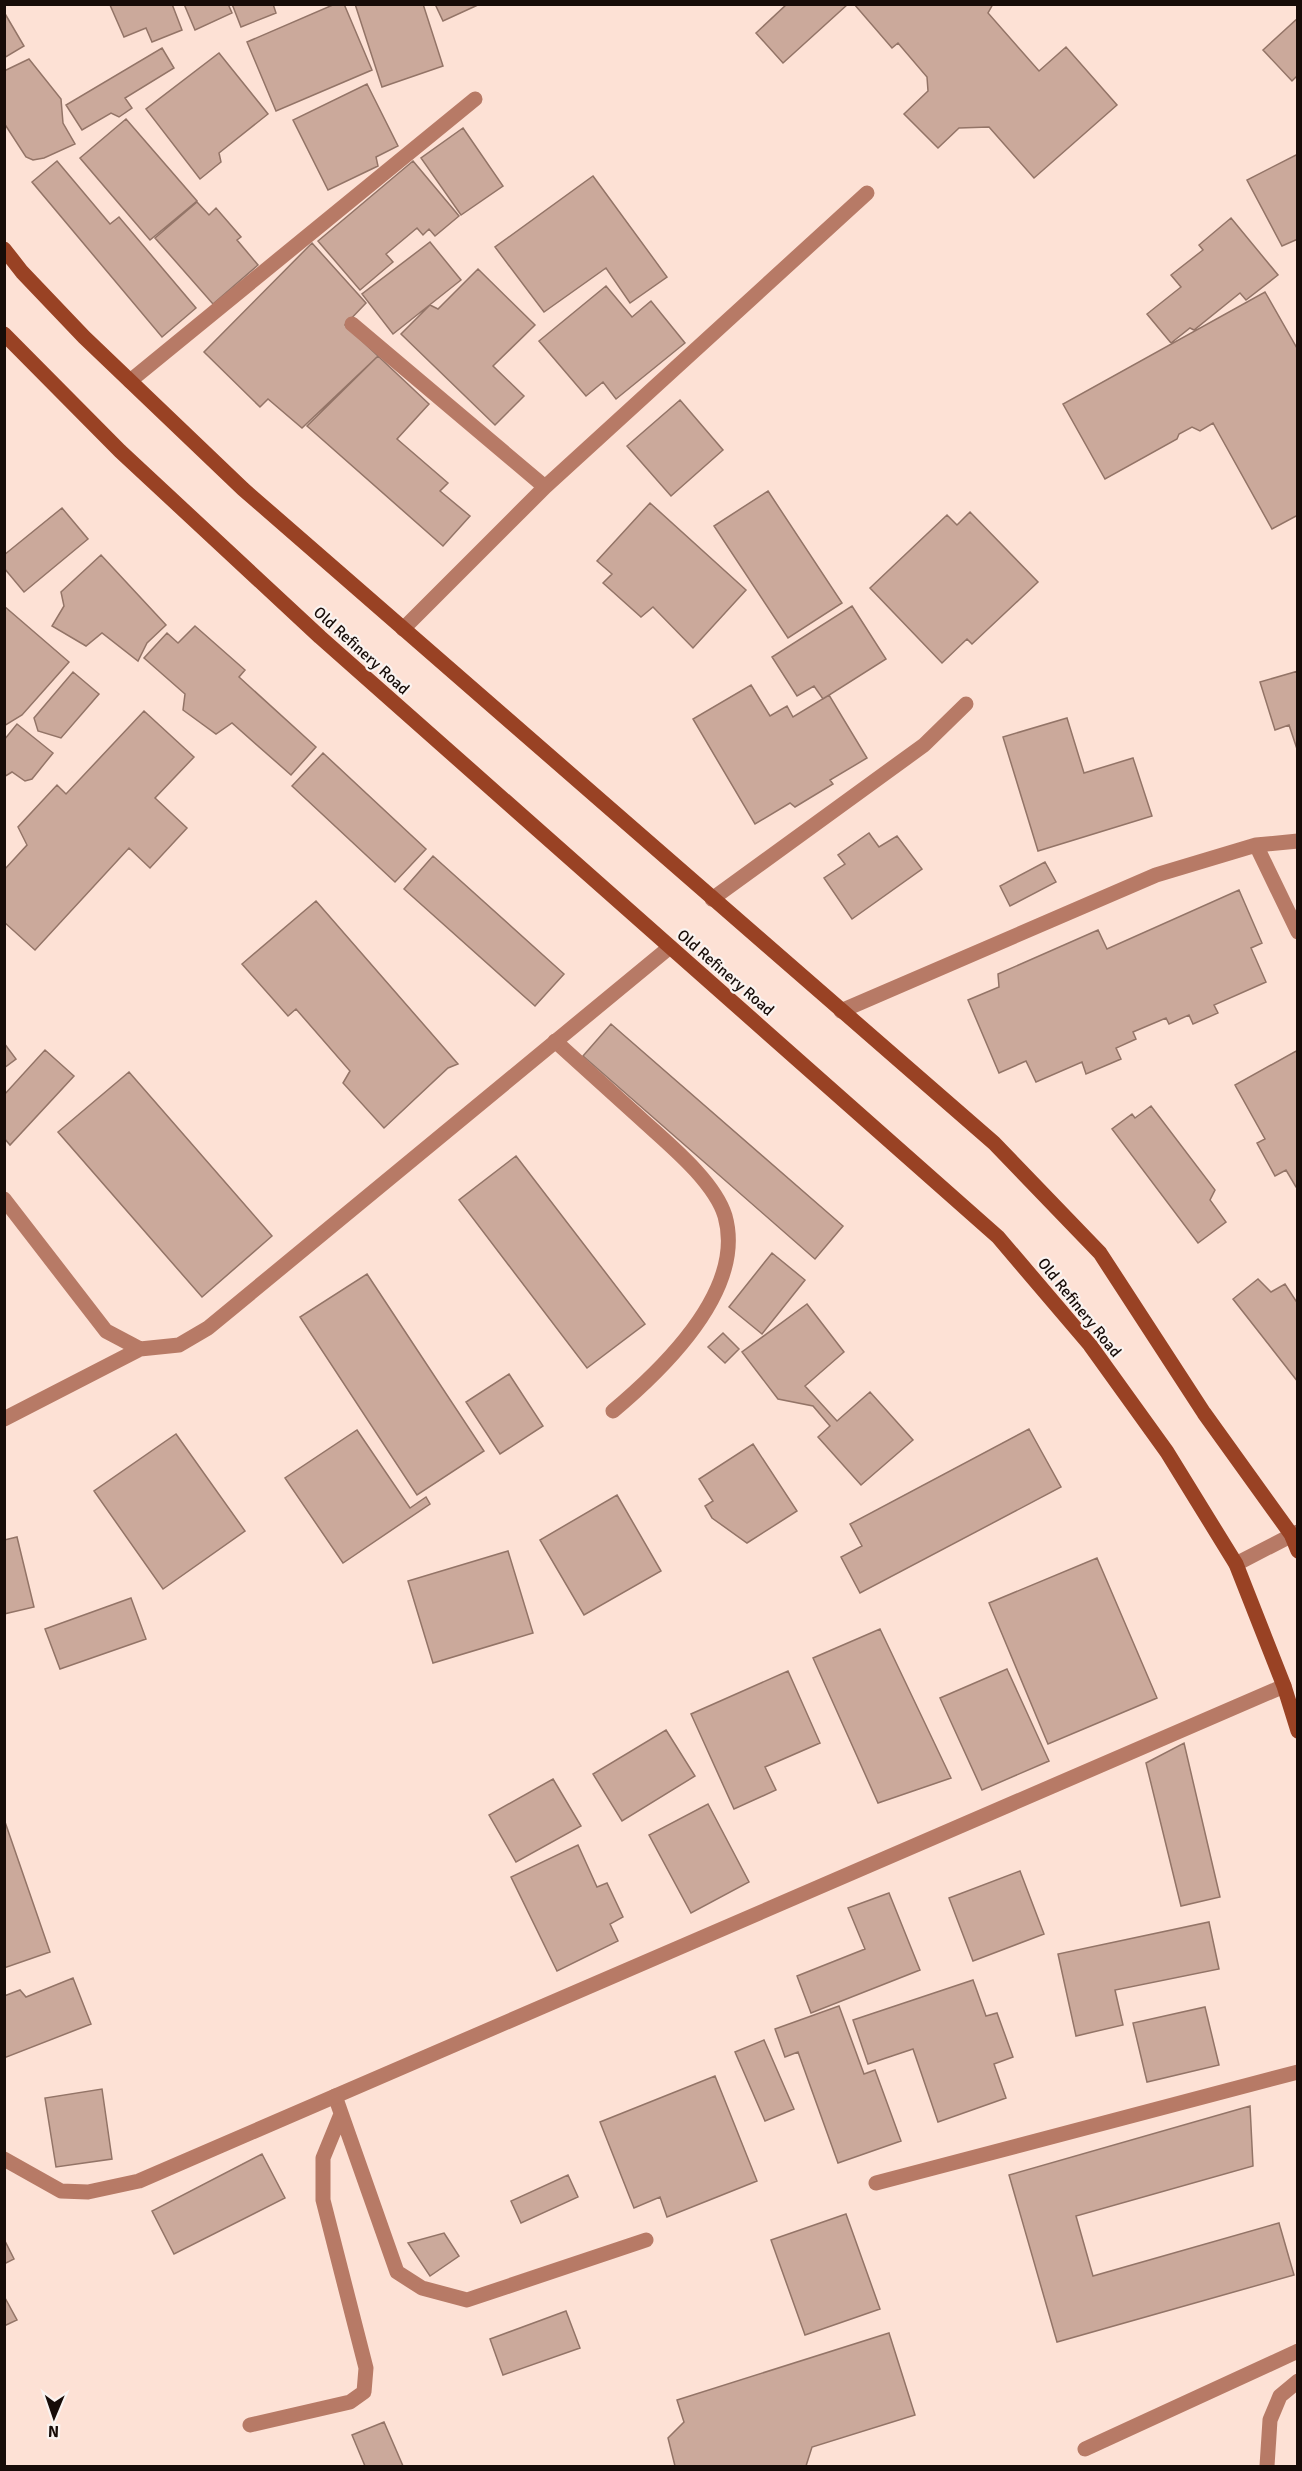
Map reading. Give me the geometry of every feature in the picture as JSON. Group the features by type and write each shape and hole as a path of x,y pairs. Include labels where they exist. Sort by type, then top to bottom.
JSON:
{"main road":[{"path":"4,249 22,272 130,381 243,489 994,1143 1100,1253 1204,1413 1294,1533 1298,1551"},
{"name":"Old Refinery Road","path":"4,334 120,451 320,637 998,1237 1090,1345 1167,1452 1236,1564 1284,1686 1298,1731"}],"street":[{"path":"130,381 475,99"},
{"path":"403,629 544,487 867,193"},
{"path":"352,324 544,487"},
{"path":"712,899 924,745 966,704"},
{"path":"841,1011 1156,875 1256,845 1298,841"},
{"path":"1256,845 1298,932"},
{"path":"4,1419 140,1349 179,1345 208,1328 670,946"},
{"path":"555,1041 700,1173 725,1216 728,1258 708,1308 678,1348 650,1378 613,1411"},
{"path":"4,1199 106,1331 140,1349"},
{"path":"1236,1564 1294,1533"},
{"path":"4,2159 61,2191 88,2192 139,2181 1284,1686"},
{"path":"876,2183 1298,2072"},
{"path":"335,2096 397,2272 422,2288 467,2300 646,2240"},
{"path":"250,2425 350,2402 364,2392 366,2368 322,2200 323,2158 341,2114"},
{"path":"1085,2449 1298,2351"},
{"path":"1267,2466 1270,2420 1280,2396 1298,2381"}],"building":[{"path":"172,4 182,30 152,42 146,28 124,37 110,5"},
{"path":"184,4 228,4 232,13 195,30"},
{"path":"232,4 273,4 276,13 241,27"},
{"path":"335,4 344,4 372,70 276,111 247,42"},
{"path":"355,4 423,4 443,66 382,87"},
{"path":"435,4 480,4 443,21"},
{"path":"787,4 848,4 783,63 756,33"},
{"path":"854,4 993,4 988,13 1039,71 1066,47 1117,105 1034,178 989,127 959,128 938,148 904,114 928,91 927,77 898,43 892,48"},
{"path":"4,12 24,46 4,58"},
{"path":"1298,18 1298,75 1292,81 1263,50"},
{"path":"162,48 174,68 125,98 132,108 119,117 111,113 82,130 66,105"},
{"path":"219,53 268,114 219,153 221,162 200,179 146,109"},
{"path":"29,59 61,99 63,123 75,144 44,158 33,160 26,157 4,123 4,71"},
{"path":"367,84 398,146 376,157 378,166 328,190 293,120"},
{"path":"126,119 197,201 150,240 80,158"},
{"path":"463,128 503,186 461,215 421,158"},
{"path":"1298,154 1298,239 1282,246 1247,180"},
{"path":"57,161 110,224 119,217 196,308 162,337 32,182"},
{"path":"413,161 459,216 435,236 429,229 423,235 417,228 386,254 393,262 360,290 318,241"},
{"path":"593,176 667,277 630,303 606,268 544,312 495,247"},
{"path":"197,202 209,215 216,208 241,237 237,240 258,265 213,304 155,238"},
{"path":"1231,218 1278,275 1246,300 1240,293 1194,330 1190,328 1171,343 1147,314 1181,287 1171,275 1203,250 1199,245"},
{"path":"430,242 461,280 393,334 362,294"},
{"path":"312,243 366,303 345,325 378,356 302,428 268,399 260,407 204,352"},
{"path":"478,269 535,325 493,366 524,396 495,425 401,334 430,305 438,309"},
{"path":"606,286 632,317 651,301 685,343 616,399 603,382 586,396 539,341"},
{"path":"1265,292 1298,350 1298,515 1272,529 1213,423 1200,431 1192,427 1179,434 1177,439 1105,479 1063,404"},
{"path":"378,356 429,404 397,439 448,483 440,491 470,516 443,546 307,426"},
{"path":"680,400 723,450 671,496 627,446"},
{"path":"768,491 842,603 788,638 714,526"},
{"path":"650,503 746,590 693,648 653,607 641,617 603,583 612,574 597,561"},
{"path":"62,508 88,539 24,592 4,568 4,555"},
{"path":"970,512 1038,582 972,644 967,639 942,663 870,588 947,515 957,525"},
{"path":"101,555 166,625 147,643 138,661 102,633 86,646 52,626 64,606 61,592"},
{"path":"4,606 69,662 22,715 4,726"},
{"path":"852,606 886,659 823,699 814,686 797,696 772,657"},
{"path":"195,626 245,670 239,677 316,747 291,775 232,723 216,734 183,710 185,694 144,658 167,633 178,643"},
{"path":"1298,671 1298,752 1289,725 1275,730 1260,682"},
{"path":"73,672 99,694 61,738 38,731 34,718"},
{"path":"751,685 770,716 787,706 793,717 829,695 867,758 830,780 833,784 795,807 790,803 755,824 693,719"},
{"path":"144,711 194,757 155,798 187,828 150,868 129,848 35,950 4,922 4,870 27,845 18,827 57,785 66,794"},
{"path":"1067,718 1084,773 1133,758 1152,816 1038,851 1003,737"},
{"path":"17,724 53,753 32,779 25,781 12,772 4,777 4,740"},
{"path":"323,753 426,849 395,882 292,786"},
{"path":"869,833 879,847 897,836 922,869 852,919 824,878 845,864 838,855"},
{"path":"433,856 564,974 535,1006 404,889"},
{"path":"1045,862 1056,882 1010,906 1000,886"},
{"path":"1239,890 1262,943 1251,948 1266,982 1214,1005 1218,1013 1193,1024 1189,1015 1169,1024 1166,1018 1133,1032 1136,1039 1116,1048 1121,1059 1086,1074 1082,1062 1036,1082 1026,1061 999,1073 968,1000 999,987 998,974 1098,930 1107,949"},
{"path":"316,901 458,1064 448,1068 384,1128 343,1083 350,1071 296,1009 288,1016 242,964"},
{"path":"611,1024 843,1226 815,1259 583,1056"},
{"path":"4,1043 16,1059 4,1068"},
{"path":"45,1050 74,1076 10,1145 4,1138 4,1095"},
{"path":"1298,1050 1298,1187 1296,1187 1286,1170 1275,1176 1257,1143 1265,1139 1235,1085"},
{"path":"129,1072 272,1236 202,1297 58,1132"},
{"path":"1151,1106 1215,1190 1210,1200 1226,1222 1198,1243 1112,1129 1132,1114 1135,1118"},
{"path":"516,1156 645,1324 587,1368 459,1200"},
{"path":"772,1253 805,1280 762,1334 729,1307"},
{"path":"367,1274 484,1451 417,1495 300,1317"},
{"path":"1258,1279 1271,1292 1285,1284 1298,1304 1298,1382 1233,1299"},
{"path":"807,1304 844,1352 805,1386 837,1421 870,1392 913,1440 861,1485 818,1437 830,1426 813,1406 778,1399 742,1352"},
{"path":"723,1333 739,1349 725,1363 708,1347"},
{"path":"509,1374 543,1426 500,1454 466,1402"},
{"path":"1029,1429 1061,1487 860,1593 841,1557 862,1546 850,1524"},
{"path":"357,1430 410,1508 426,1497 430,1504 343,1563 285,1478"},
{"path":"176,1434 245,1531 163,1589 94,1491"},
{"path":"753,1444 797,1511 747,1543 712,1518 705,1506 713,1501 699,1479"},
{"path":"617,1495 661,1571 584,1615 540,1540"},
{"path":"17,1537 34,1607 4,1614 4,1540"},
{"path":"508,1551 533,1633 433,1663 408,1581"},
{"path":"1097,1558 1157,1698 1048,1744 989,1603"},
{"path":"131,1598 146,1639 60,1669 45,1629"},
{"path":"880,1629 951,1778 878,1803 813,1658"},
{"path":"1007,1669 1049,1761 982,1790 940,1698"},
{"path":"788,1671 820,1743 765,1767 776,1790 734,1809 691,1714"},
{"path":"666,1730 695,1776 622,1821 593,1774"},
{"path":"1184,1743 1220,1897 1181,1906 1146,1763"},
{"path":"553,1779 581,1826 516,1862 489,1815"},
{"path":"708,1804 749,1882 691,1913 649,1835"},
{"path":"4,1819 50,1952 4,1968"},
{"path":"578,1845 597,1887 607,1883 623,1917 610,1924 618,1941 557,1971 511,1877"},
{"path":"1020,1871 1044,1934 973,1961 949,1898"},
{"path":"889,1893 920,1970 811,2013 797,1976 865,1949 848,1908"},
{"path":"1209,1922 1219,1969 1115,1990 1123,2025 1076,2036 1058,1954"},
{"path":"73,1978 91,2024 4,2058 4,1996 20,1990 26,1997"},
{"path":"973,1980 986,2016 997,2013 1013,2057 994,2064 1006,2098 938,2122 913,2049 868,2064 853,2020"},
{"path":"839,2006 864,2074 875,2070 901,2141 838,2163 798,2052 785,2057 775,2029"},
{"path":"1205,2007 1219,2065 1147,2082 1133,2023"},
{"path":"764,2040 794,2109 765,2121 735,2052"},
{"path":"715,2076 757,2181 667,2217 660,2197 634,2208 600,2122"},
{"path":"102,2089 112,2159 56,2167 45,2098"},
{"path":"1250,2106 1253,2166 1076,2216 1093,2276 1279,2223 1294,2275 1057,2342 1009,2175"},
{"path":"262,2154 285,2198 174,2254 152,2211"},
{"path":"568,2175 578,2197 521,2223 511,2201"},
{"path":"846,2214 880,2309 805,2335 771,2240"},
{"path":"444,2233 459,2256 430,2276 408,2243"},
{"path":"4,2239 14,2259 4,2264"},
{"path":"4,2296 17,2320 4,2326"},
{"path":"566,2311 580,2348 503,2375 490,2339"},
{"path":"889,2333 915,2415 812,2447 806,2466 675,2466 668,2438 684,2422 677,2400"},
{"path":"384,2422 403,2466 365,2466 352,2435"}]}
